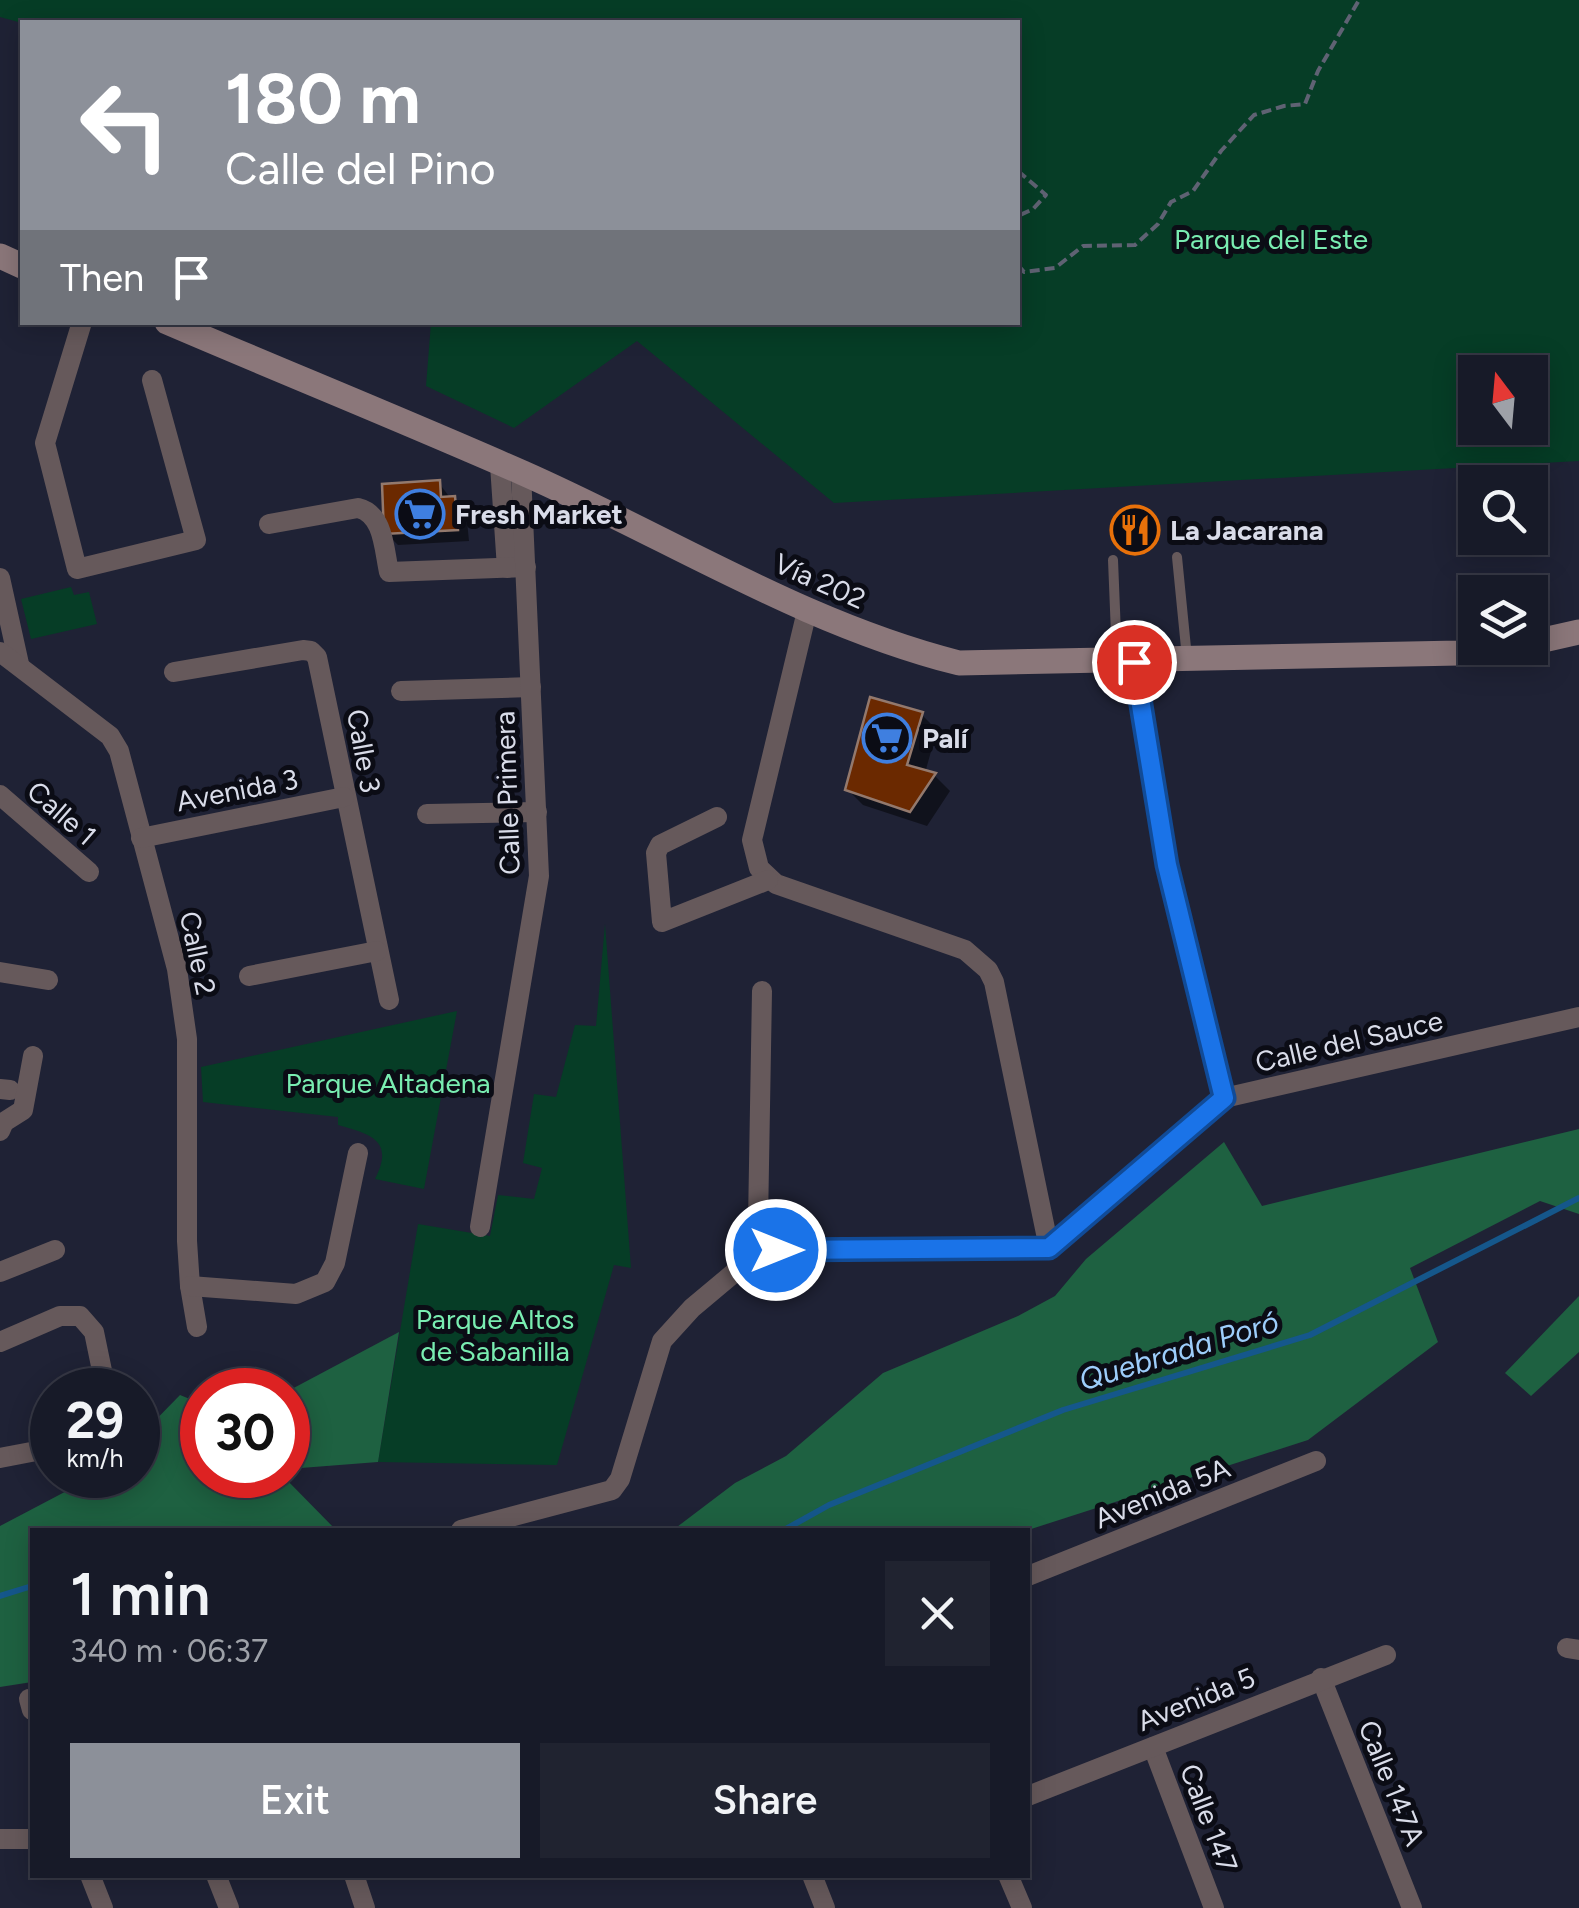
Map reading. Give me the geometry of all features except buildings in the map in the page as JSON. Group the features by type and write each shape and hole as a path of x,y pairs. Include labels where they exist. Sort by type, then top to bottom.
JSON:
{"main road":[{"name":"Vía 202","path":"174,325 511,469 808,611 901,648 959,663 1458,653"},
{"path":"1548,639 1579,632"}],"street":[{"path":"81,325 45,442 77,569 196,540 152,380"},
{"name":"Calle Primera","path":"480,1228 539,876 532,686 516,568 511,469"},
{"path":"269,524 358,508 366,510 379,526 389,572 516,568"},
{"path":"0,578 19,664"},
{"path":"762,991 758,1223 760,1238 766,1246 776,1250 1049,1248 994,982 988,970 965,950 768,880 758,868 752,840 808,611"},
{"name":"Calle 3","path":"174,672 290,651 312,651 321,668 344,797 389,1000"},
{"name":"Calle 2","path":"0,652 110,736 119,751 177,969 187,1039 190,1286 197,1326"},
{"path":"1126,661 1167,865 1224,1098"},
{"path":"401,691 532,686"},
{"name":"Calle 1","path":"0,795 88,872"},
{"name":"Avenida 3","path":"141,838 344,797"},
{"path":"427,814 537,812"},
{"path":"717,817 660,845 656,853 662,922 768,880"},
{"path":"248,976 377,951"},
{"path":"0,972 48,980"},
{"name":"Calle del Sauce","path":"1049,1248 1224,1098 1579,1017"},
{"path":"0,1131 4,1122 23,1110 34,1056"},
{"path":"190,1286 296,1294 325,1282 335,1263 358,1152"},
{"path":"468,1528 612,1490 620,1480 662,1341 692,1308 766,1246"},
{"path":"0,1272 54,1250"},
{"path":"0,1342 60,1316 80,1316 94,1332 101,1368"},
{"path":"0,1458 30,1452"},
{"name":"Avenida 5A","path":"1030,1575 1316,1461"},
{"name":"Avenida 5","path":"1030,1795 1386,1655"},
{"name":"Calle 147A","path":"1321,1678 1412,1908"},
{"name":"Calle 147","path":"1153,1747 1214,1908"},
{"path":"0,1839 30,1840"},
{"path":"91,1878 102,1908"},
{"path":"217,1878 229,1908"},
{"path":"355,1878 366,1908"},
{"path":"813,1878 825,1908"},
{"path":"1009,1878 1022,1908"}],"lane":[{"path":"1177,558 1187,659"},
{"path":"1112,560 1126,661"}],"path":[{"path":"1020,267 1024,272 1055,268 1084,246 1135,245 1158,224 1171,202 1193,191 1221,151 1254,116 1305,104 1318,71 1359,0"},
{"path":"1020,173 1046,196 1020,215"}],"green space":[{"name":"Parque del Este","path":"0,0 1579,0 1579,461 834,503 637,341 514,428 426,386 431,325 1020,325 1020,20 0,17"},
{"path":"71,587 74,595 89,592 97,624 31,639 21,599"},
{"name":"Parque Altos de Sabanilla","path":"605,924 631,1268 614,1265 557,1465 378,1462 418,1224 490,1236 498,1195 534,1199 542,1168 523,1163 534,1094 556,1097 575,1025 596,1026"},
{"name":"Parque Altadena","path":"457,1011 424,1189 375,1179 381,1147 369,1136 338,1125 338,1117 203,1102 201,1067"},
{"path":"1579,1129 1579,1214 1540,1201 1410,1268 1438,1342 1308,1440 1030,1529 676,1528 735,1483 786,1456 883,1373 1018,1316 1055,1296 1086,1259 1224,1142 1262,1206"},
{"path":"1579,1296 1579,1352 1531,1396 1505,1373"},
{"path":"399,1332 378,1462 310,1467 310,1379"},
{"path":"180,1395 180,1498 305,1498 334,1528 30,1528 30,1682 0,1687 0,1526 53,1498 160,1498 160,1415"}],"waterway":[{"name":"Quebrada Poró","path":"788,1528 829,1505 1063,1410 1310,1335 1579,1198"},
{"name":"Quebrada Poró","path":"0,1596 30,1587"}],"place":[{"name":"Fresh Market","path":"420,514"},
{"name":"La Jacarana","path":"1135,530"},
{"name":"Palí","path":"887,738"}],"route":[{"path":"776,1250 1049,1248 1224,1098 1167,865 1134,662"}]}
